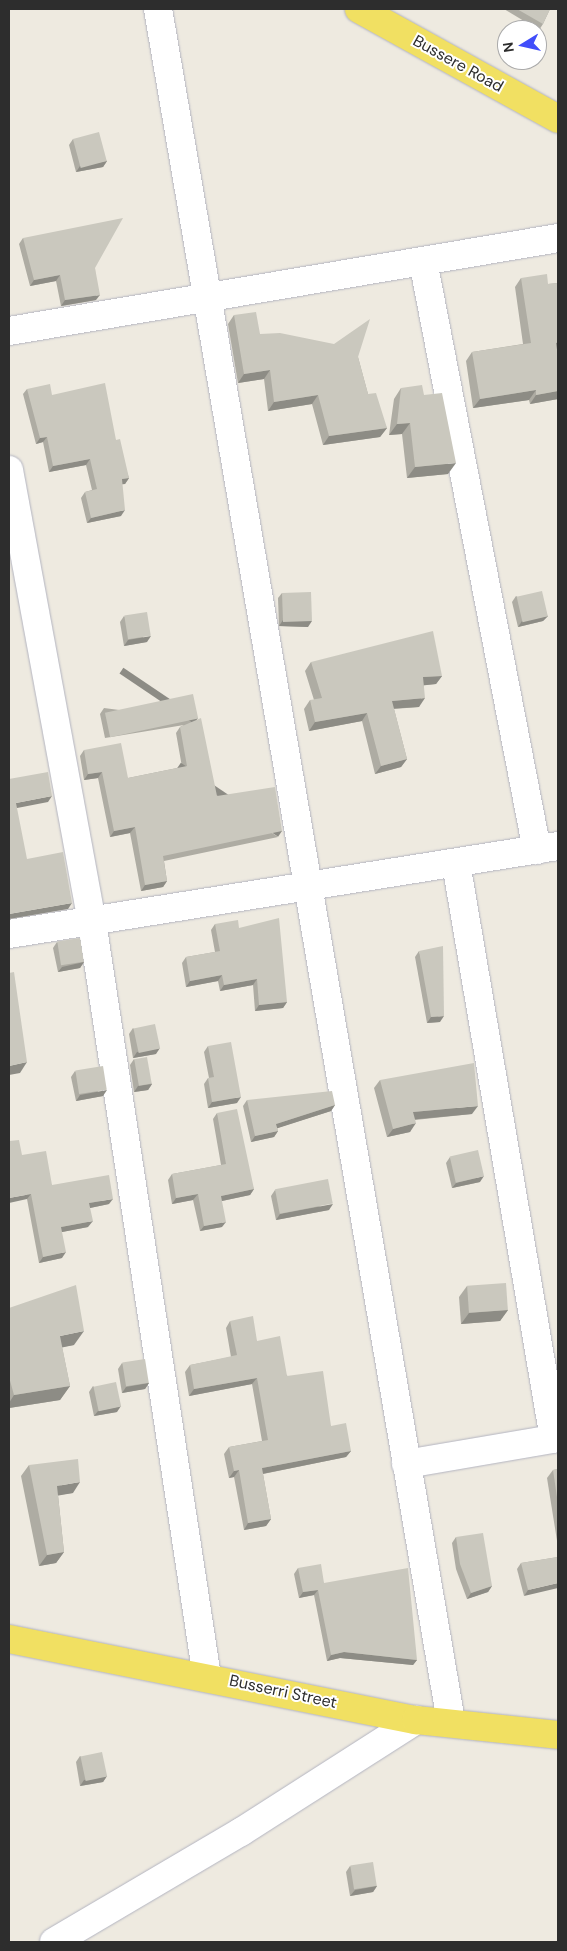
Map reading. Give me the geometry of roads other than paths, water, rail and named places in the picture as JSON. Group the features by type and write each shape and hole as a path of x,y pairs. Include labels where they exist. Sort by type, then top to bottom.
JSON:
{"main road":[{"name":"Bussere Road","path":"359,9 557,115"},
{"name":"Busserri Street","path":"9,1639 416,1720 451,1722 558,1735"}],"street":[{"path":"158,9 451,1722"},
{"path":"9,331 558,238"},
{"path":"9,934 309,888 548,848 423,261"},
{"path":"9,470 92,922 207,1677"},
{"path":"406,1464 556,1438 456,864"},
{"path":"54,1942 241,1832 416,1720"}]}
